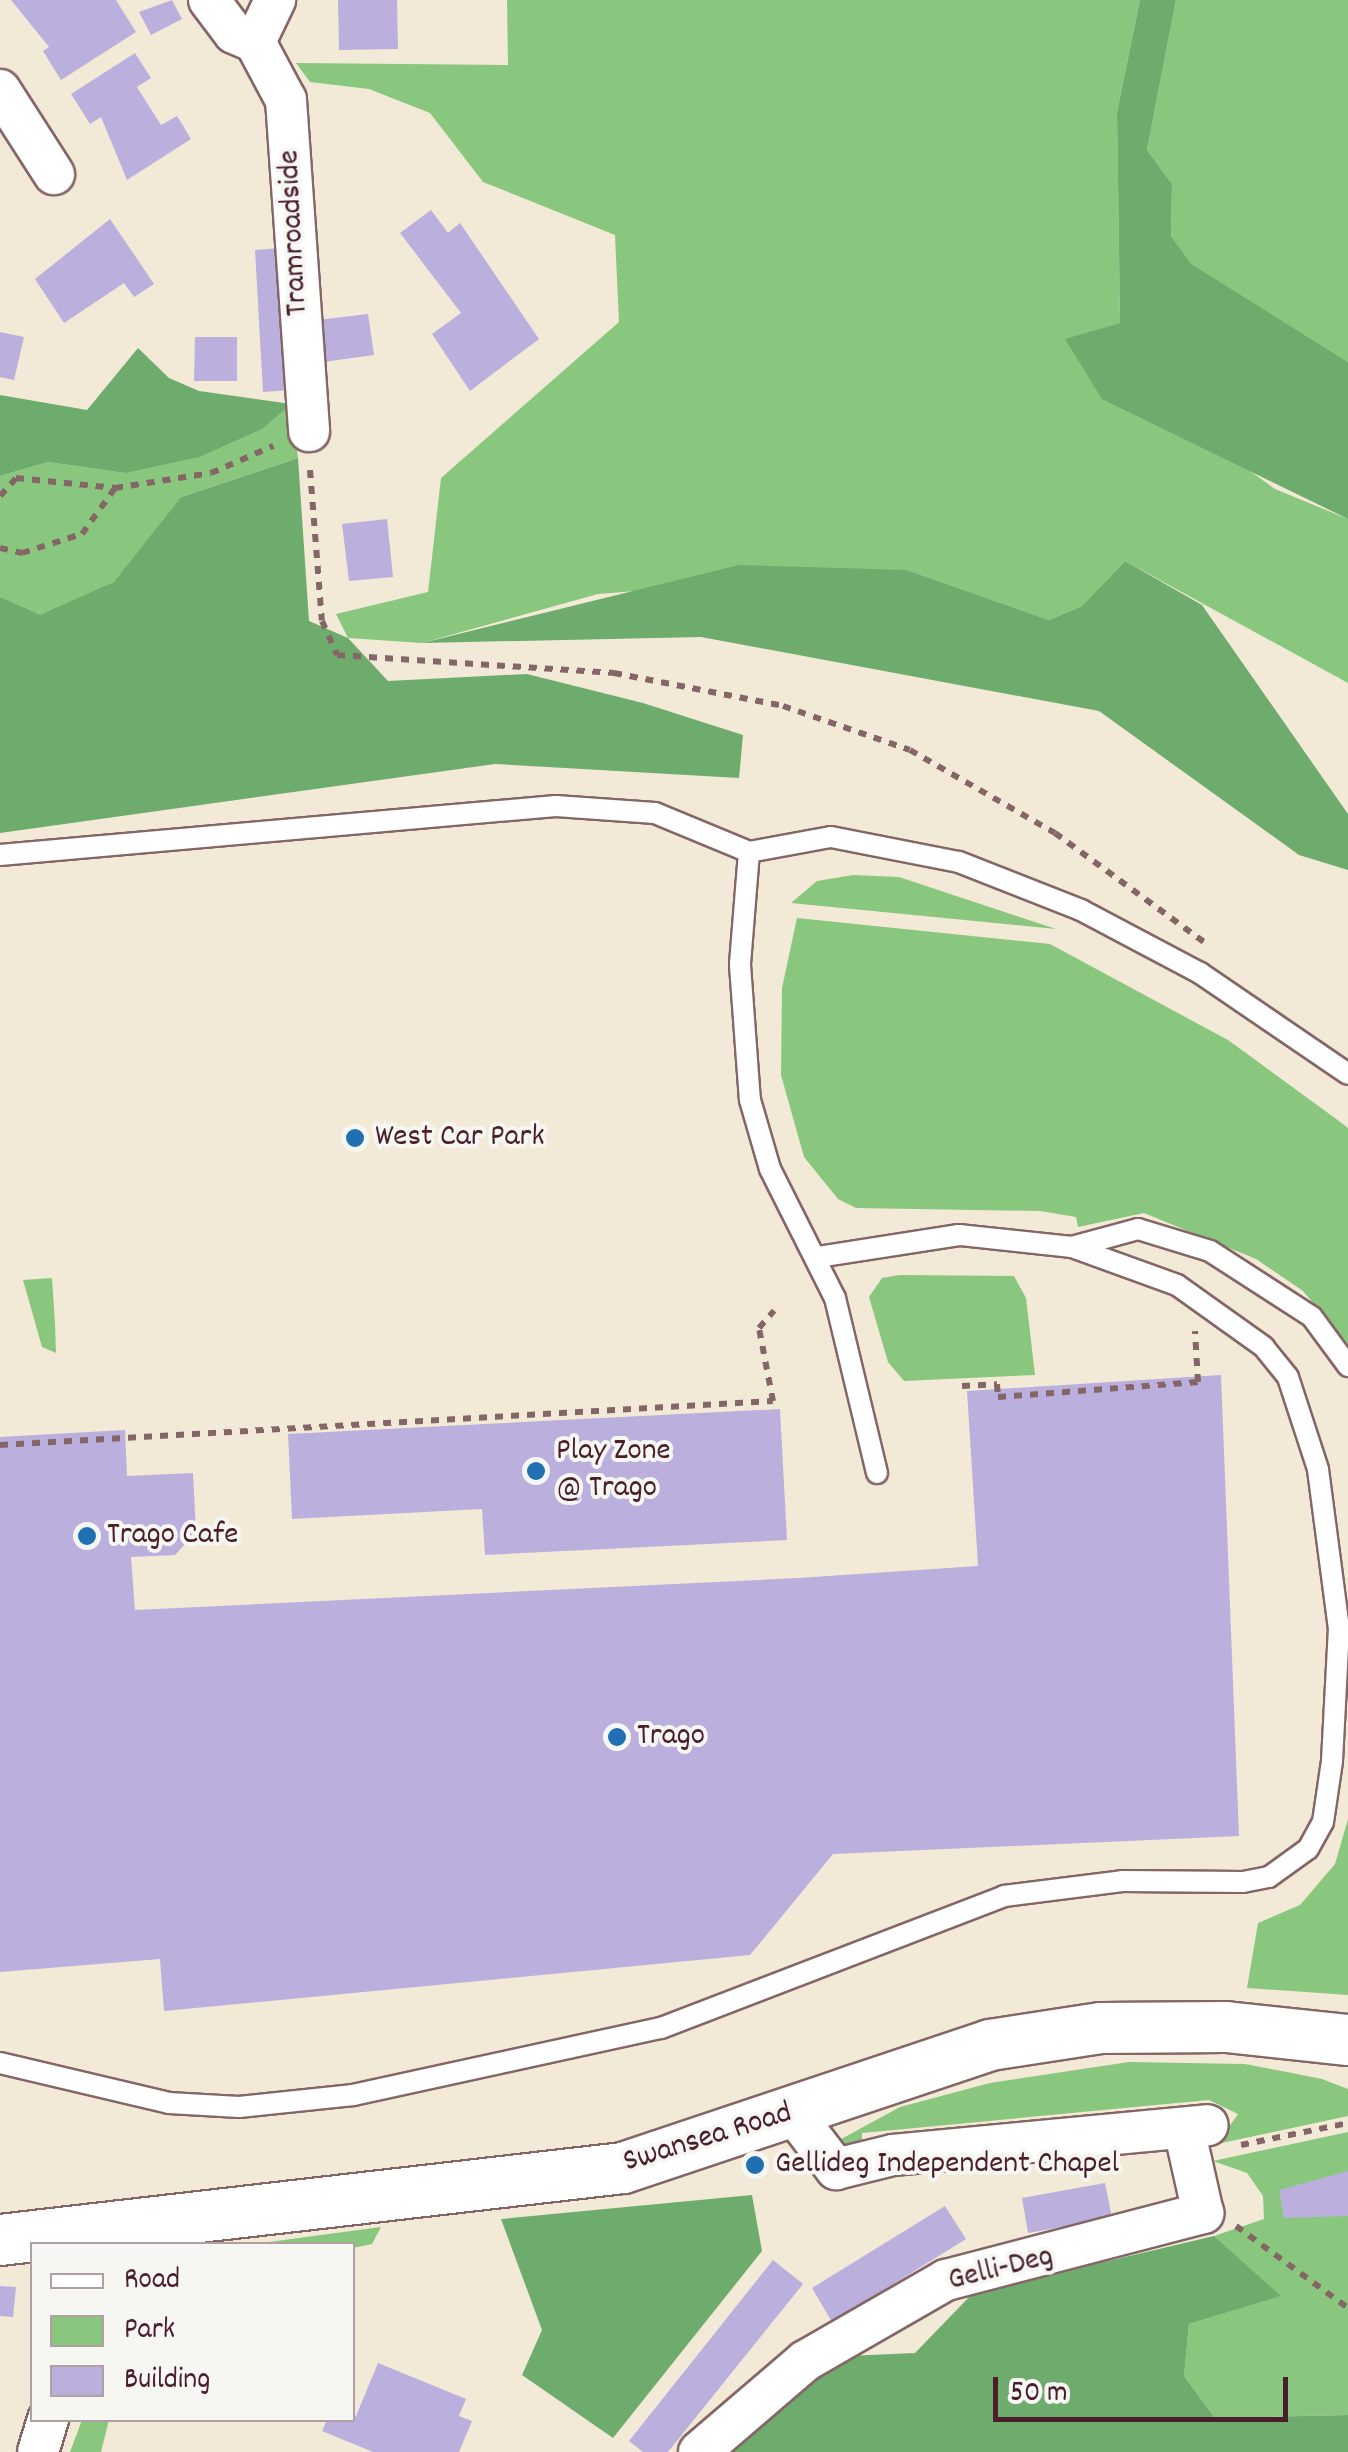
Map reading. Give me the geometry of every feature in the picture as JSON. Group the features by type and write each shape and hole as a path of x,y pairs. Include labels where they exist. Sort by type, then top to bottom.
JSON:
{"street":[{"path":"209,0 234,34 254,42 274,0"},
{"name":"Tramroadside","path":"254,42 286,100 309,431"},
{"path":"0,90 54,174"},
{"name":"Swansea Road","path":"0,2240 76,2238 623,2168 990,2045 1101,2028 1226,2027 1346,2043"},
{"path":"792,2113 836,2170 894,2155 1194,2136 1203,2213"},
{"name":"Gelli-Deg","path":"700,2452 805,2360 946,2280 1203,2213"},
{"path":"38,2452 47,2422"}],"lane":[{"path":"0,856 556,806 655,813 749,852 831,838 959,862 1081,910 1200,973 1348,1074"},
{"path":"749,852 740,966 750,1100 784,1200 819,1257 878,1472"},
{"path":"1072,1247 1138,1229 1210,1251 1312,1317 1348,1366"},
{"path":"0,2063 168,2103 239,2107 353,2095 661,2028 1004,1896 1122,1881 1243,1882 1291,1865 1323,1822 1339,1630 1304,1415 1276,1362 1225,1315 1178,1285 1072,1247 960,1235 819,1257"}],"path":[{"path":"0,496 16,478 115,488 211,472 309,431 322,621 337,655 558,667 783,706 910,750 1055,833 1216,948"},
{"path":"0,548 22,553 82,534 115,488"},
{"path":"0,1445 772,1401 759,1328 774,1311"},
{"path":"962,1386 997,1384 998,1397 1198,1382 1195,1330"},
{"path":"1194,2136 1348,2123"},
{"path":"1203,2213 1243,2229 1348,2308"}],"green space":[{"path":"507,0 1140,0 1117,112 1120,323 1066,340 1275,489 1348,519 1348,683 1125,561 1082,606 1049,620 907,570 598,594 422,643 348,638 336,614 428,592 441,478 619,322 615,235 483,182 430,113 369,89 310,82 296,63 508,65"},
{"path":"1140,0 1176,0 1147,150 1172,184 1171,236 1191,264 1348,362 1348,519 1102,399 1065,339 1120,323 1117,112"},
{"path":"1176,0 1348,0 1348,362 1190,264 1171,236 1172,184 1147,150"},
{"path":"138,348 169,378 199,391 291,404 262,429 199,457 125,473 48,462 0,476 0,395 87,410"},
{"path":"291,404 298,458 181,497 115,582 40,616 0,597 0,476 48,462 125,473"},
{"path":"298,458 309,621 348,638 388,681 527,674 643,703 743,735 739,778 495,764 0,833 0,597 40,615 114,582 181,497"},
{"path":"1125,561 1202,605 1348,814 1348,870 1299,855 1099,711 701,637 422,643 739,565 907,570 1049,620 1082,606"},
{"path":"853,875 899,877 1056,929 791,903 817,881"},
{"path":"797,918 1050,944 1228,1040 1339,1121 1348,1128 1348,1344 1303,1291 1256,1259 1144,1213 1078,1227 1076,1217 1040,1211 856,1208 838,1199 804,1157 781,1075 782,988"},
{"path":"1014,1276 1026,1298 1035,1375 904,1381 888,1362 869,1297 882,1278"},
{"path":"52,1278 56,1353 42,1347 23,1280"},
{"path":"1348,1819 1348,1995 1247,1988 1258,1923 1300,1905 1335,1864"},
{"path":"1129,2062 1245,2064 1322,2079 1348,2089 1348,2116 1217,2144 1238,2114 1209,2100 862,2133 862,2151 832,2144 900,2107 990,2083"},
{"path":"1348,2132 1348,2415 1215,2418 1184,2376 1189,2324 1280,2296 1214,2236 1264,2219 1263,2196 1247,2173 1213,2161"},
{"path":"752,2195 762,2251 613,2438 522,2375 542,2330 501,2219"},
{"path":"381,2227 372,2244 355,2248 355,2242 269,2242"},
{"path":"1214,2236 1281,2296 1189,2324 1184,2376 1215,2418 1348,2415 1348,2452 729,2452 758,2419 847,2356 915,2353 973,2293"},
{"path":"81,2422 108,2422 101,2452 70,2452"}],"building":[{"path":"11,0 116,0 136,32 61,80 43,51 49,47"},
{"path":"172,0 182,19 151,35 139,12"},
{"path":"338,0 397,0 398,49 339,50"},
{"path":"135,53 151,78 137,87 161,125 177,116 191,139 127,180 101,117 90,124 71,94"},
{"path":"431,210 448,233 460,223 539,339 470,391 432,334 461,313 400,233"},
{"path":"110,219 154,284 134,297 124,283 64,323 35,279"},
{"path":"281,248 290,390 263,392 255,250"},
{"path":"368,314 374,355 323,362 317,320"},
{"path":"0,332 24,337 14,380 0,377"},
{"path":"195,337 237,337 237,381 194,381"},
{"path":"387,519 393,577 349,581 342,524"},
{"name":"Trago","path":"1221,1375 1239,1836 833,1854 750,1955 164,2011 160,1959 0,1972 0,1437 125,1430 127,1476 193,1473 196,1532 175,1555 131,1557 135,1610 798,1578 978,1566 967,1391"},
{"name":"Play Zone @ Trago","path":"780,1409 787,1540 485,1555 482,1509 292,1519 288,1434"},
{"path":"1348,2171 1348,2216 1284,2218 1279,2190"},
{"path":"1105,2183 1112,2218 1028,2233 1022,2198"},
{"path":"945,2206 966,2239 832,2322 812,2288"},
{"path":"773,2260 803,2284 668,2452 643,2452 629,2441"},
{"path":"0,2286 16,2287 13,2317 0,2316"},
{"path":"378,2363 466,2399 459,2416 472,2421 459,2452 373,2452 322,2431 326,2422 355,2422"}],"place":[{"name":"West Car Park","path":"355,1138"},
{"name":"Play Zone @ Trago","path":"536,1471"},
{"name":"Trago Cafe","path":"87,1536"},
{"name":"Trago","path":"617,1737"},
{"name":"Gellideg Independent Chapel","path":"755,2165"}]}
